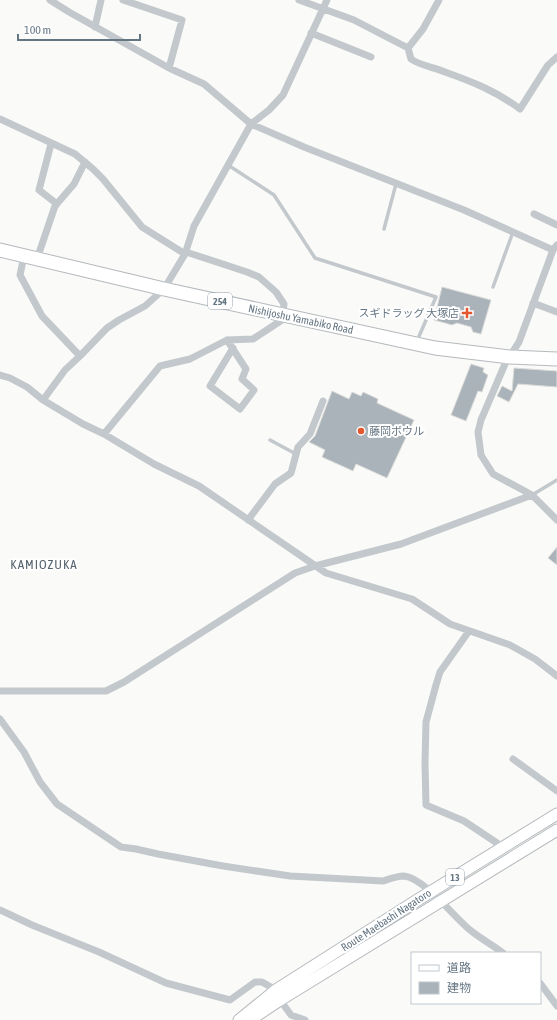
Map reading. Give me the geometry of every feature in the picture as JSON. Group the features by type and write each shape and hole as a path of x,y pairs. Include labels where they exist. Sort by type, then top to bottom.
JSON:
{"highway":[{"name":"Nishijoshu Yamabiko Road","path":"0,250 164,289 441,349 510,357 557,358"}],"main road":[{"name":"Route Maebashi Nagatoro","path":"239,1020 430,892 557,814"},
{"name":"Route Maebashi Nagatoro","path":"249,1020 278,995 440,901 557,830"}],"street":[{"path":"50,0 169,68 204,84 251,124 304,147 397,182 512,232 556,247 519,342 510,357 480,420 478,440 481,455 493,474 532,494 557,520"},
{"path":"95,27 101,0"},
{"path":"299,0 354,20 408,48 411,59 417,63 441,70 488,88 520,109 548,65 557,57"},
{"path":"43,400 65,370 107,328 145,306 164,289 185,253 194,226 251,124 283,95 327,0"},
{"path":"408,48 423,29 439,0"},
{"path":"126,1 182,20 169,68"},
{"path":"312,33 371,57"},
{"path":"0,120 75,154 103,179 142,227 185,253 259,277 276,292 284,304 284,315 282,320 253,339 227,340 190,359 160,366 104,434"},
{"path":"51,144 39,190 57,204"},
{"path":"37,259 57,204 74,184 85,162"},
{"path":"534,214 557,225"},
{"path":"24,256 20,275 42,316 80,356"},
{"path":"533,303 557,312"},
{"path":"227,340 233,348 246,369 242,379 254,390 240,409 210,386 233,348"},
{"path":"0,375 10,378 27,387 43,400 154,464 199,486 283,542 326,573 412,599 450,624 510,646 535,659 557,676"},
{"path":"248,520 275,484 291,473 298,447 310,434 323,401"},
{"path":"0,691 106,691 124,682 295,573 315,566 401,544 532,494"},
{"path":"469,631 440,672 426,722 426,805 464,821 503,847"},
{"path":"0,719 24,752 40,782 58,804 121,847 223,866 290,876 383,881 404,876 424,885 470,930 502,952"},
{"path":"513,759 557,791"},
{"path":"0,910 32,925 99,952 166,983 230,1000 255,982 262,982 278,995 291,1015 305,1020"},
{"path":"541,984 557,1006"}],"lane":[{"path":"228,165 274,195 315,258 436,296 416,344"},
{"path":"384,230 397,182"},
{"path":"493,287 512,232"},
{"path":"270,440 296,454"},
{"path":"532,494 557,480"}],"building":[{"path":"442,287 491,300 481,334 473,332 471,327 457,323 452,325 434,320"},
{"path":"471,364 484,368 483,372 488,375 482,392 478,391 466,421 451,415"},
{"path":"514,368 557,371 557,387 518,384 509,402 497,396 502,386 512,391"},
{"name":"藤岡ボウル","path":"332,391 349,399 352,392 361,396 363,392 378,399 377,403 414,420 387,478 356,464 353,471 322,457 325,450 309,442 315,436"},
{"path":"557,547 557,565 548,558"}],"place":[{"name":"スギドラッグ 大塚店","path":"467,313"},
{"name":"藤岡ボウル","path":"361,431"}],"district":[{"name":"KAMIOZUKA","path":"44,564"}]}
